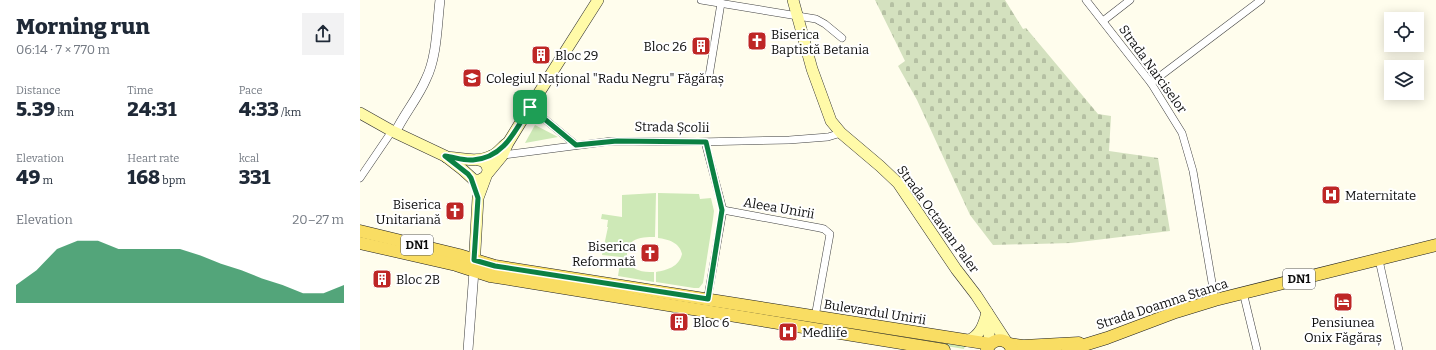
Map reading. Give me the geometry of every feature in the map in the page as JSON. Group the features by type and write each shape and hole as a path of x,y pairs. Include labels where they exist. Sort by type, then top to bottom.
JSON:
{"main road":[{"path":"360,113 394,132 445,156 469,176 477,180 486,175 503,155 508,143 530,107 598,0"},
{"name":"Strada Octavian Paler","path":"793,0 812,69 833,124 841,133 898,183 1009,345"},
{"path":"478,198 469,176 467,167 468,164 491,156 508,143"},
{"path":"445,156 482,160 487,165 486,175 478,198 474,265"},
{"name":"Bulevardul Unirii","path":"360,231 474,265 490,276 754,320 894,346 944,350"},
{"name":"Bulevardul Unirii","path":"360,243 456,266 495,266 967,341 988,347"},
{"name":"Strada Doamna Stanca","path":"1068,350 1107,338 1176,312 1243,292 1434,246"},
{"path":"967,341 981,330 987,312"},
{"path":"987,312 988,347"},
{"name":"DN1","path":"988,347 997,340 1009,345"},
{"name":"Strada Doamna Stanca","path":"1009,345 1023,346 1059,343 1090,343"}],"street":[{"path":"360,178 394,132 421,90 430,71 440,0"},
{"path":"701,0 821,21 842,38"},
{"name":"Strada Narciselor","path":"1086,0 1151,83 1182,133 1196,184 1215,300"},
{"path":"1103,21 1130,0"},
{"path":"1151,83 1261,0"},
{"path":"709,76 721,3"},
{"path":"530,107 576,145"},
{"name":"Strada Școlii","path":"503,155 617,141 706,142 803,140 828,137 841,133"},
{"path":"706,142 722,210 706,312"},
{"name":"Aleea Unirii","path":"722,210 820,228 824,229 830,234 815,317"},
{"path":"1379,260 1399,350"},
{"path":"468,350 474,265"},
{"path":"1243,292 1257,350"},
{"path":"754,320 756,307"}],"green space":[{"path":"875,0 1005,0 1023,29 1026,28 1098,114 1111,116 1109,151 1158,158 1170,231 1071,243 993,245 970,215 917,100 898,66 905,61"},
{"path":"535,125 558,137 525,143"},
{"path":"656,193 655,237 633,241 627,252 627,257 634,268 642,271 654,272 654,282 618,276 621,257 602,255 608,220 601,219 602,214 622,217 622,195"},
{"path":"658,193 699,194 700,199 711,198 714,211 713,219 703,283 699,288 656,282 656,272 668,269 675,265 682,254 679,247 673,242 658,238"},
{"path":"758,313 965,345 964,349 757,315"}],"place":[{"name":"Biserica Baptistă Betania","path":"757,41"},
{"name":"Bloc 26","path":"701,46"},
{"name":"Bloc 29","path":"541,55"},
{"name":"Colegiul Național \"Radu Negru\" Făgăraș","path":"472,78"},
{"name":"Maternitate","path":"1331,195"},
{"name":"Biserica Unitariană","path":"455,211"},
{"name":"Biserica Reformată","path":"650,253"},
{"name":"Bloc 2B","path":"382,279"},
{"name":"Pensiunea Onix Făgăraș","path":"1343,302"},
{"name":"Bloc 6","path":"679,322"},
{"name":"Medlife","path":"788,332"}],"route":[{"path":"530,107 576,145 617,141 706,142 722,210 708,299 495,266 474,260 478,198 471,178 468,174 445,156 479,160 491,156 508,143 530,107"}]}
